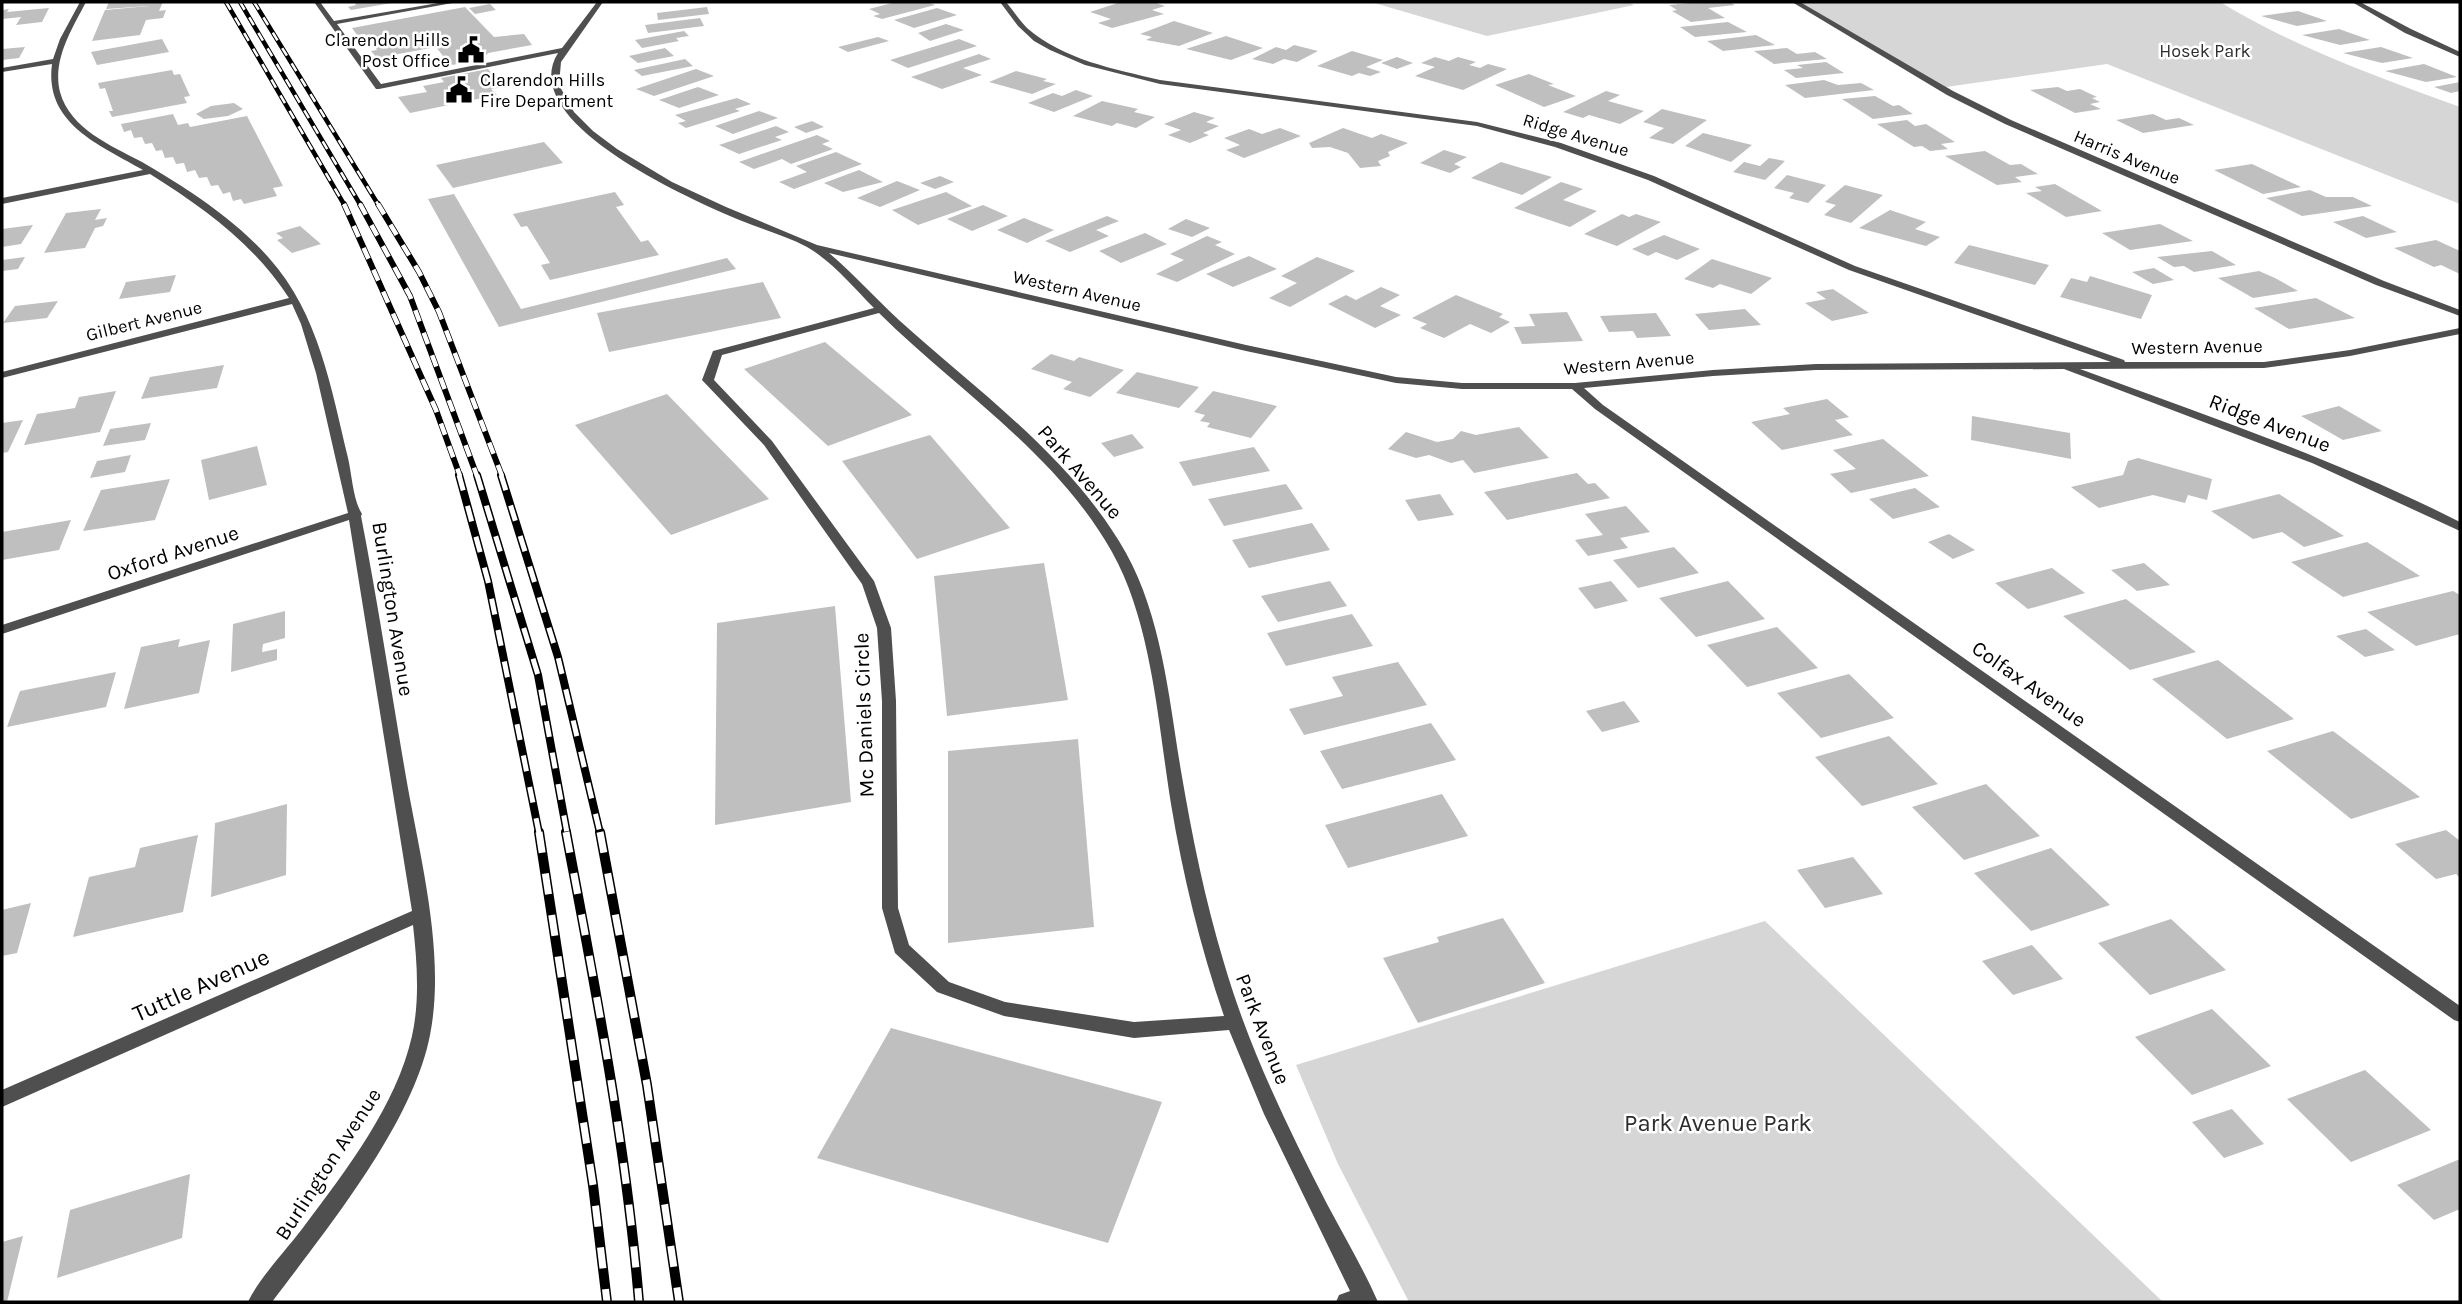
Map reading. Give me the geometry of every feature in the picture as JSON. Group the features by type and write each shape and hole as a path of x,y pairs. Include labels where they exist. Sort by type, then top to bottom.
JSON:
{"street":[{"name":"Burlington Avenue","path":"83,2 56,61 56,93 71,120 205,206 233,228 258,253 295,300 327,397 356,514 419,915 425,983 421,1036 406,1080 383,1125 343,1186 259,1302"},
{"path":"317,2 379,87 564,50"},
{"path":"333,23 456,2"},
{"name":"Park Avenue","path":"600,2 564,50 556,68 557,93 598,137 657,177 699,199 814,247 1038,453 1093,514 1112,541 1133,580 1154,656 1202,917 1236,1022 1304,1182 1359,1300"},
{"name":"Ridge Avenue","path":"1003,2 1024,29 1048,45 1121,72 1173,84 1477,124 1594,156 1852,268 2130,366"},
{"name":"Harris Avenue","path":"1795,2 1950,93 2020,127 2380,283 2460,313"},
{"path":"2355,2 2460,55"},
{"path":"2,70 56,61"},
{"path":"2,201 151,171"},
{"name":"Western Avenue","path":"814,247 1396,380 1495,388 1575,386 1773,368 2264,365 2338,355 2460,331"},
{"name":"Gilbert Avenue","path":"2,375 295,300"},
{"name":"Mc Daniels Circle","path":"881,309 717,353 708,380 768,443 869,583 884,628 889,701 890,908 901,948 943,988 1004,1009 1134,1030 1236,1022"},
{"name":"Ridge Avenue","path":"2062,366 2300,454 2395,494 2460,527"},
{"name":"Colfax Avenue","path":"1575,386 1599,407 2460,1014"},
{"name":"Oxford Avenue","path":"2,629 356,514"},
{"name":"Tuttle Avenue","path":"2,1099 419,915"}],"green space":[{"path":"1371,2 1628,2 1634,5 1487,36"},
{"name":"Hosek Park","path":"1799,2 2220,2 2307,47 2460,107 2460,204 2107,64 1946,87"},
{"name":"Park Avenue Park","path":"1765,921 2163,1302 1409,1302 1338,1164 1296,1065"}],"building":[{"path":"109,2 163,2 159,11 166,10 163,18 146,20 140,35 92,41 105,10 149,6 106,9"},
{"path":"354,2 392,3 351,10 348,7 356,5"},
{"path":"896,2 927,2 935,5 882,19 873,16 880,14 869,9"},
{"path":"1121,2 1153,2 1165,6 1152,10 1164,14 1112,28 1098,23 1111,19 1090,12"},
{"path":"1729,2 1735,5 1708,8 1725,18 1691,22 1672,11 1677,10 1669,5"},
{"path":"490,4 496,10 475,14 469,8"},
{"path":"465,7 494,37 524,34 532,45 488,53 481,62 450,65 436,47 377,58 371,51 377,50 365,34 357,35 352,28"},
{"path":"707,7 709,14 658,20 657,13"},
{"path":"49,8 42,22 16,25 21,17 2,19 2,10 9,9 7,12"},
{"path":"937,8 957,15 914,28 894,20"},
{"path":"2298,11 2327,21 2297,26 2261,16"},
{"path":"700,18 704,26 648,33 645,25"},
{"path":"1174,21 1213,33 1179,46 1146,40 1152,37 1140,34"},
{"path":"1728,22 1747,32 1695,37 1680,27"},
{"path":"946,24 964,30 930,41 918,33"},
{"path":"2339,29 2370,40 2340,45 2302,35"},
{"path":"684,31 689,36 676,38 679,41 642,48 635,40"},
{"path":"1756,35 1775,45 1723,51 1707,41"},
{"path":"1226,36 1263,48 1231,60 1186,49"},
{"path":"878,37 889,41 848,52 838,47"},
{"path":"162,39 169,52 97,65 91,52"},
{"path":"959,39 977,46 908,68 890,60"},
{"path":"1294,45 1318,51 1297,62 1284,59 1273,64 1252,59 1276,47 1286,50"},
{"path":"25,47 19,58 2,60 2,49"},
{"path":"2381,47 2413,58 2382,63 2343,53"},
{"path":"665,48 674,56 638,63 629,56"},
{"path":"1787,48 1797,54 1815,52 1827,59 1774,64 1754,51"},
{"path":"1352,51 1383,60 1366,67 1381,72 1370,76 1359,73 1352,76 1317,66"},
{"path":"979,54 991,59 963,68 982,75 942,89 911,77"},
{"path":"1397,57 1413,63 1397,69 1381,63"},
{"path":"1435,57 1449,61 1458,57 1476,62 1469,65 1480,68 1488,64 1507,69 1463,90 1415,76 1435,67 1421,63"},
{"path":"685,59 693,66 642,76 634,70"},
{"path":"1826,62 1844,73 1796,78 1784,70 1803,68 1797,65"},
{"path":"2424,64 2457,77 2426,82 2385,71"},
{"name":"Clarendon Hills Fire Department","path":"488,69 504,87 491,89 497,95 410,113 398,97 427,92 423,86 444,82 441,78"},
{"path":"696,69 714,76 654,96 636,89"},
{"path":"172,70 174,75 180,74 190,96 184,97 187,103 112,117 109,111 113,111 105,88 100,89 98,83"},
{"path":"1016,71 1056,84 1032,94 989,82"},
{"path":"1529,74 1576,96 1544,107 1495,85"},
{"path":"1824,80 1838,85 1861,83 1874,90 1805,98 1785,85"},
{"path":"2460,82 2460,91 2451,93 2434,87"},
{"path":"698,87 719,95 679,108 659,100"},
{"path":"2058,87 2067,91 2080,89 2097,97 2092,98 2100,102 2090,104 2101,109 2075,113 2030,90"},
{"path":"1076,90 1093,96 1054,112 1028,103 1053,93 1062,96"},
{"path":"1606,91 1620,95 1608,101 1644,111 1620,124 1589,115 1583,118 1563,112"},
{"path":"1875,96 1893,106 1899,105 1913,114 1873,119 1842,99"},
{"path":"737,98 751,104 735,109 740,111 686,128 678,123 686,121 675,115"},
{"path":"1102,101 1138,109 1134,112 1155,117 1136,128 1117,123 1112,126 1073,116"},
{"path":"234,103 243,109 228,116 204,119 196,114 211,106"},
{"path":"1662,109 1707,120 1673,144 1649,138 1664,128 1643,122"},
{"path":"759,111 778,118 733,134 715,126"},
{"path":"1194,112 1215,118 1206,122 1219,126 1203,133 1209,135 1190,143 1168,135 1181,130 1164,124"},
{"path":"173,114 178,125 188,123 190,127 247,116 283,186 273,188 277,196 244,204 241,199 233,201 230,192 223,194 218,185 211,186 207,177 199,178 195,170 187,172 184,163 176,164 173,157 165,158 162,150 156,151 152,143 145,144 142,137 134,138 131,130 124,132 121,124"},
{"path":"2153,114 2166,120 2179,118 2194,125 2143,133 2116,120"},
{"path":"1907,120 1915,126 1926,124 1955,142 1941,144 1948,149 1930,151 1922,146 1914,147 1877,124"},
{"path":"812,121 824,127 806,133 794,127"},
{"path":"776,126 789,132 775,137 782,140 739,154 719,145"},
{"path":"1280,128 1301,136 1244,158 1226,150 1240,145 1224,138 1249,129 1262,134"},
{"path":"1343,128 1372,138 1381,134 1408,143 1388,152 1390,156 1378,161 1381,166 1360,168 1348,153 1330,147 1312,148 1309,143"},
{"path":"1703,133 1752,145 1731,162 1685,146"},
{"path":"817,135 830,141 822,144 833,149 791,164 782,159 754,169 739,162"},
{"path":"544,142 563,163 453,188 436,165"},
{"path":"1444,150 1467,157 1454,164 1461,167 1450,173 1420,163"},
{"path":"1985,151 2010,165 2021,164 2038,174 2015,177 2022,182 1997,185 1945,156"},
{"path":"836,152 862,164 794,189 779,182 807,172 796,166"},
{"path":"1769,158 1785,161 1765,180 1733,172 1744,162 1760,166"},
{"path":"1501,162 1552,177 1522,195 1471,178"},
{"path":"2252,164 2301,187 2263,194 2214,170"},
{"path":"859,170 883,182 843,192 824,183"},
{"path":"1787,175 1826,185 1808,203 1789,198 1794,193 1774,188"},
{"path":"940,176 954,182 935,189 920,183"},
{"path":"897,181 920,190 880,207 857,198"},
{"path":"1561,182 1583,189 1563,200 1597,211 1570,227 1514,208"},
{"path":"2055,184 2102,211 2066,217 2026,193 2042,191 2035,187"},
{"path":"1845,185 1883,195 1851,223 1824,215 1836,205 1825,202"},
{"path":"2310,190 2326,197 2353,197 2372,206 2302,216 2266,198"},
{"path":"615,192 624,205 616,207 641,242 648,240 659,255 550,280 541,265 550,263 527,226 521,227 513,214"},
{"path":"946,192 972,206 918,225 892,210"},
{"path":"454,194 521,309 727,258 736,269 499,327 428,199"},
{"path":"983,205 1008,216 972,231 947,219"},
{"path":"101,209 95,220 107,218 103,226 95,228 85,248 44,253 66,213"},
{"path":"1890,210 1926,222 1915,229 1940,237 1926,246 1859,228"},
{"path":"1622,214 1629,217 1636,214 1661,222 1617,246 1584,234"},
{"path":"1107,216 1119,221 1096,230 1109,236 1070,252 1045,241"},
{"path":"2363,216 2397,232 2366,238 2333,222"},
{"path":"1024,218 1054,230 1027,243 997,230"},
{"path":"1186,219 1210,228 1192,237 1168,229"},
{"path":"2160,224 2193,241 2130,250 2102,233"},
{"path":"33,225 21,244 2,247 2,229"},
{"path":"300,226 321,244 292,253 277,240 283,238 276,233"},
{"path":"1145,233 1167,244 1121,263 1099,251"},
{"path":"1664,235 1700,249 1677,260 1656,252 1648,256 1632,249"},
{"path":"1207,236 1222,242 1215,245 1235,254 1177,282 1156,274 1184,260 1170,254"},
{"path":"2436,240 2460,251 2460,274 2441,265 2434,267 2394,248"},
{"path":"1969,245 2049,265 2035,285 1954,263"},
{"path":"2212,251 2236,265 2194,272 2184,266 2174,267 2157,257"},
{"path":"1249,256 1277,269 1233,287 1206,274"},
{"path":"25,257 18,269 2,271 2,260"},
{"path":"1317,257 1355,271 1290,307 1269,298 1297,283 1281,276"},
{"path":"1712,259 1772,278 1751,294 1720,284 1713,288 1684,279"},
{"path":"2154,268 2174,280 2153,284 2132,272"},
{"path":"2259,271 2298,291 2253,298 2218,278"},
{"path":"176,275 170,292 119,299 126,282"},
{"path":"2090,276 2152,295 2141,319 2060,297 2071,278 2087,282"},
{"path":"763,282 781,318 609,352 597,313"},
{"path":"1381,287 1400,295 1380,306 1401,315 1375,328 1328,304 1346,295 1356,300"},
{"path":"1833,289 1869,313 1832,321 1805,303 1826,299 1816,292"},
{"path":"1456,295 1503,314 1499,317 1510,322 1491,333 1470,324 1444,338 1420,328 1427,324 1412,318"},
{"path":"2316,298 2355,318 2289,329 2254,308"},
{"path":"58,301 47,318 3,323 15,306"},
{"path":"1745,309 1761,325 1709,330 1695,314"},
{"path":"1567,312 1583,341 1522,344 1514,327 1535,326 1529,314"},
{"path":"1656,313 1671,336 1637,338 1633,331 1609,332 1600,316"},
{"path":"825,342 912,415 828,446 744,369"},
{"path":"1051,354 1074,361 1079,357 1124,370 1090,397 1063,389 1072,382 1031,369"},
{"path":"224,365 217,388 141,399 150,377"},
{"path":"1137,372 1199,387 1179,408 1116,393"},
{"path":"116,391 100,432 24,445 37,414 75,408 79,397"},
{"path":"1213,391 1277,406 1251,438 1207,427 1210,423 1200,421 1205,415 1194,412"},
{"path":"667,394 769,499 671,535 575,425"},
{"path":"1827,399 1849,417 1835,420 1853,435 1782,450 1751,422 1790,414 1783,408"},
{"path":"2339,406 2382,431 2343,440 2301,416"},
{"path":"1972,416 2070,433 2071,459 1971,440"},
{"path":"23,420 8,452 2,453 2,423"},
{"path":"151,423 145,440 103,446 110,429"},
{"path":"1519,427 1549,458 1474,473 1463,460 1451,463 1429,455 1416,458 1388,449 1406,432 1437,442 1453,439 1461,431 1476,435"},
{"path":"1132,434 1144,448 1114,457 1101,443"},
{"path":"930,435 1010,528 917,559 842,461"},
{"path":"1883,439 1929,476 1851,493 1830,474 1856,469 1833,450"},
{"path":"257,446 267,485 209,500 201,460"},
{"path":"1254,447 1270,471 1193,486 1179,462"},
{"path":"131,455 125,472 90,478 97,461"},
{"path":"2138,458 2212,479 2207,500 2188,495 2185,503 2153,495 2099,508 2071,487 2123,475 2128,461"},
{"path":"1577,473 1588,484 1595,483 1610,498 1507,520 1484,492"},
{"path":"170,479 155,520 83,531 101,490"},
{"path":"1286,484 1303,509 1224,526 1208,499"},
{"path":"1915,488 1940,507 1893,519 1869,499"},
{"path":"1440,494 1454,515 1418,521 1405,500"},
{"path":"2279,494 2344,536 2304,547 2282,532 2253,539 2211,511"},
{"path":"1626,506 1650,532 1620,538 1628,548 1588,556 1575,540 1603,535 1585,514"},
{"path":"71,520 59,550 2,560 2,532"},
{"path":"1312,523 1330,550 1249,568 1232,540"},
{"path":"1949,534 1975,550 1953,559 1928,542"},
{"path":"2367,542 2420,576 2343,597 2291,562"},
{"path":"1674,547 1699,573 1638,588 1613,560"},
{"path":"1044,563 1068,700 947,716 934,576"},
{"path":"2144,563 2170,585 2137,591 2111,570"},
{"path":"2052,568 2085,593 2028,609 1995,583"},
{"path":"1330,581 1347,606 1278,622 1261,596"},
{"path":"1611,581 1628,601 1595,609 1578,588"},
{"path":"1728,581 1765,619 1696,637 1659,598"},
{"path":"2453,591 2460,595 2460,634 2416,646 2367,612"},
{"path":"2126,599 2196,652 2130,670 2063,616"},
{"path":"835,606 851,802 715,825 717,623"},
{"path":"285,611 285,638 263,644 262,652 277,649 277,660 231,672 233,624"},
{"path":"1352,614 1373,646 1286,666 1267,633"},
{"path":"1777,627 1818,668 1747,687 1707,645"},
{"path":"2366,629 2395,650 2365,657 2336,636"},
{"path":"180,639 178,647 210,640 199,693 124,709 141,647"},
{"path":"2218,660 2294,719 2227,739 2152,679"},
{"path":"1398,662 1427,705 1304,735 1289,709 1343,696 1332,677"},
{"path":"116,672 106,707 7,727 20,691"},
{"path":"1849,674 1894,718 1821,738 1777,693"},
{"path":"1624,701 1640,722 1602,732 1586,711"},
{"path":"1431,723 1456,760 1342,789 1320,751"},
{"path":"2333,731 2420,797 2351,819 2267,751"},
{"path":"1889,736 1938,784 1862,806 1815,757"},
{"path":"1078,739 1094,927 948,943 948,751"},
{"path":"1986,784 2040,836 1964,860 1912,807"},
{"path":"1442,794 1468,836 1348,868 1325,825"},
{"path":"287,804 286,875 211,897 215,823"},
{"path":"2446,830 2460,841 2460,878 2456,874 2436,879 2395,844"},
{"path":"198,835 183,912 73,937 89,877 135,867 140,848"},
{"path":"2051,848 2110,905 2031,931 1974,873"},
{"path":"1853,857 1883,894 1825,908 1797,870"},
{"path":"31,903 17,953 2,956 2,910"},
{"path":"1503,918 1545,983 1418,1023 1383,958 1439,942 1437,937"},
{"path":"2171,919 2226,970 2150,995 2098,943"},
{"path":"2032,945 2063,979 2013,995 1982,961"},
{"path":"2212,1009 2271,1066 2192,1095 2135,1037"},
{"path":"891,1028 1162,1102 1108,1243 817,1158"},
{"path":"2365,1070 2431,1130 2351,1162 2287,1099"},
{"path":"2232,1109 2264,1144 2224,1158 2192,1122"},
{"path":"2460,1159 2460,1209 2434,1220 2397,1185"},
{"path":"190,1174 182,1238 57,1278 70,1210"},
{"path":"23,1236 7,1302 2,1302 2,1242"}],"railway":[{"path":"226,2 345,205"},
{"path":"240,2 361,206"},
{"path":"254,2 379,206"},
{"path":"360,204 410,296 477,476"},
{"path":"378,204 419,272 439,312 502,476"},
{"path":"345,205 436,410 460,476"},
{"path":"459,475 488,581 539,833"},
{"path":"477,475 538,675 567,833"},
{"path":"501,475 558,657 600,833"},
{"path":"539,832 593,1185 607,1302"},
{"path":"566,832 618,1125 639,1302"},
{"path":"600,832 647,1085 679,1302"}],"place":[{"name":"Clarendon Hills Post Office","path":"471,50"},
{"name":"Clarendon Hills Fire Department","path":"459,90"}]}
